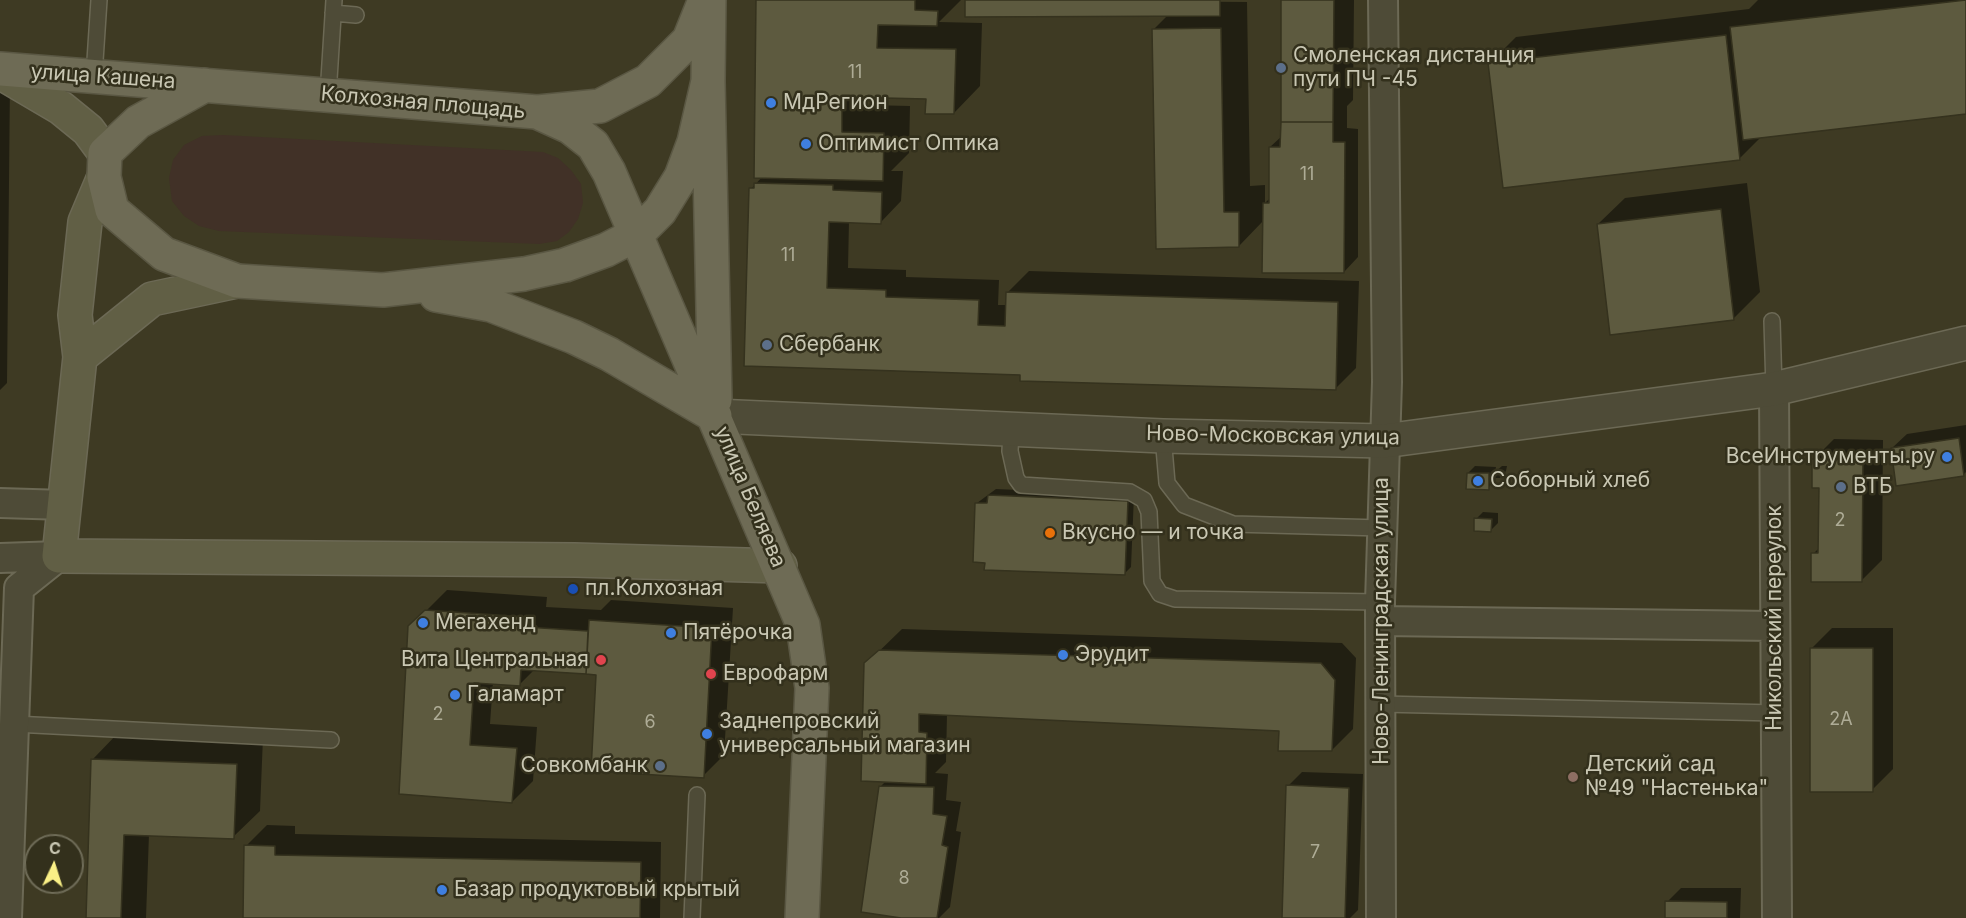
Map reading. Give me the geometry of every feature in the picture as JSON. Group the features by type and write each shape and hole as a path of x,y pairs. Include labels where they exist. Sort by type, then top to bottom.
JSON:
{"main road":[{"path":"537,112 600,106 648,81 689,40 704,0"},
{"name":"улица Беляева","path":"709,0 708,81 715,417 780,566 803,626 812,688 802,918"},
{"name":"улица Кашена","path":"0,71 205,85"},
{"path":"0,71 61,108 88,130 105,165 112,210 164,254 237,281"},
{"path":"383,290 524,274 565,264 606,250 637,234 660,211 681,177 694,142 708,81"},
{"path":"205,85 138,122 105,165 85,222 75,315 80,357 59,556 574,560 780,566"},
{"name":"Колхозная площадь","path":"205,85 537,112 570,128 593,145 609,172 715,417"},
{"path":"80,357 152,299 237,281 383,290 458,298 491,305 533,320 609,354 715,417"}],"street":[{"name":"Ново-Ленинградская улица","path":"1381,918 1381,612 1387,365 1383,0"},
{"name":"Ново-Московская улица","path":"715,417 1163,436 1384,441 1774,389 1966,344"},
{"name":"Никольский переулок","path":"1774,389 1776,918"},
{"path":"0,503 64,505"},
{"path":"0,558 59,556"},
{"path":"7,918 20,588 59,556"},
{"path":"1381,612 1774,626"}],"lane":[{"path":"94,76 99,0"},
{"path":"328,95 334,7 356,15"},
{"path":"1772,321 1774,389"},
{"path":"1011,430 1010,452 1016,478 1021,485 1130,492 1144,500 1149,512 1152,581 1160,594 1175,599 1381,612"},
{"path":"1163,436 1167,483 1184,505 1233,524 1382,528"},
{"path":"1381,704 1776,713"},
{"path":"14,724 332,740"},
{"path":"692,918 698,795"}],"shaded area":[{"path":"223,135 543,152 558,158 571,170 581,184 583,203 578,219 569,232 557,241 539,244 219,231 199,226 184,216 172,201 169,178 173,160 184,145 202,136"}],"building":[{"path":"756,0 915,0 915,10 938,11 937,26 878,25 877,48 956,49 954,114 925,114 926,99 842,97 842,132 884,133 883,181 754,178"},
{"path":"965,0 1220,0 1220,16 965,17"},
{"path":"1281,0 1334,0 1333,122 1281,122"},
{"path":"1966,0 1966,114 1743,140 1730,27"},
{"path":"1221,28 1224,212 1239,212 1239,247 1156,249 1152,29"},
{"path":"1726,35 1740,160 1503,188 1488,63"},
{"path":"1281,122 1333,122 1333,142 1345,142 1344,273 1262,273 1263,203 1269,203 1269,147 1280,147"},
{"path":"754,183 833,185 833,190 882,192 881,224 829,222 827,288 886,290 886,297 979,300 978,325 1005,326 1006,292 1338,302 1336,390 1020,381 1020,375 744,366 749,188 754,188"},
{"path":"1721,209 1734,320 1610,335 1597,224"},
{"path":"1959,438 1964,476 1896,486 1891,448"},
{"path":"1812,459 1863,460 1862,582 1811,582 1811,553 1818,553 1819,488 1812,488"},
{"name":"Соборный хлеб","path":"1467,473 1489,473 1489,490 1466,489"},
{"name":"Вкусно — и точка","path":"988,495 1128,501 1125,575 984,570 985,563 973,562 975,503 987,503"},
{"path":"1474,518 1492,519 1491,532 1474,531"},
{"path":"425,610 526,617 526,627 588,631 586,674 521,670 520,686 474,683 470,745 517,748 512,803 399,794 408,626"},
{"path":"589,620 712,628 704,778 591,771 596,675 586,674"},
{"path":"1810,648 1873,648 1873,792 1810,792"},
{"path":"879,650 1321,663 1335,680 1332,751 1278,751 1279,731 919,714 919,732 927,733 926,784 861,781 864,663"},
{"path":"91,759 237,764 234,839 124,835 121,918 86,918"},
{"path":"1286,785 1349,788 1345,918 1282,918"},
{"path":"879,786 934,787 933,814 947,816 942,845 948,847 937,918 901,918 861,912"},
{"name":"Базар продуктовый крытый","path":"244,845 275,846 275,855 641,862 640,918 243,918"},
{"path":"1665,901 1727,902 1727,918 1665,918"}],"place":[{"name":"Смоленская дистанция пути ПЧ -45","path":"1281,68"},
{"name":"МдРегион","path":"771,103"},
{"name":"Оптимист Оптика","path":"806,144"},
{"name":"Сбербанк","path":"767,345"},
{"name":"ВсеИнструменты.ру","path":"1947,457"},
{"name":"Соборный хлеб","path":"1478,481"},
{"name":"ВТБ","path":"1841,487"},
{"name":"Вкусно — и точка","path":"1050,533"},
{"name":"пл.Колхозная","path":"573,589"},
{"name":"Мегахенд","path":"423,623"},
{"name":"Пятёрочка","path":"671,633"},
{"name":"Эрудит","path":"1063,655"},
{"name":"Вита Центральная","path":"601,660"},
{"name":"Еврофарм","path":"711,674"},
{"name":"Галамарт","path":"455,695"},
{"name":"Заднепровский универсальный магазин","path":"707,734"},
{"name":"Совкомбанк","path":"660,766"},
{"name":"Детский сад №49 \"Настенька\"","path":"1573,777"},
{"name":"Базар продуктовый крытый","path":"442,890"}]}
